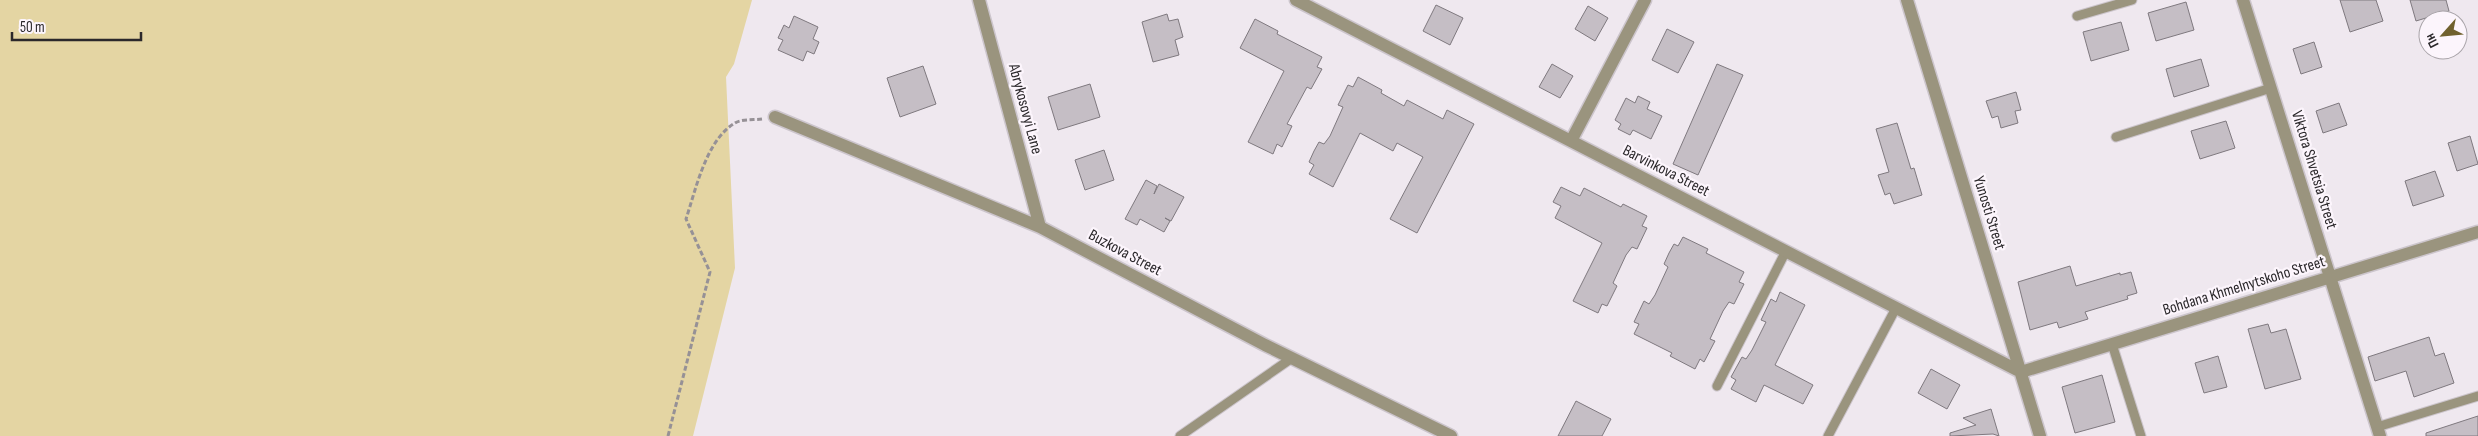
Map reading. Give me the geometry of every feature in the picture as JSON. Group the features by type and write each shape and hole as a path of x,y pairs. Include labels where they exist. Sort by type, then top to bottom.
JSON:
{"street":[{"name":"Abrykosovyi Lane","path":"979,0 1040,227"},
{"name":"Barvinkova Street","path":"1296,0 2021,372"},
{"path":"1571,141 1645,0"},
{"name":"Yunosti Street","path":"1908,0 2040,436"},
{"name":"Viktora Shvetsia Street","path":"2247,1 2271,88 2379,432"},
{"name":"Buzkova Street","path":"774,117 1040,227 1292,358 1451,436"},
{"name":"Bohdana Khmelnytskoho Street","path":"2021,372 2478,232"}],"lane":[{"path":"2077,16 2132,0"},
{"path":"2116,137 2271,88"},
{"path":"1717,386 1786,251"},
{"path":"1828,436 1896,308"},
{"path":"2112,344 2140,436"},
{"path":"1180,436 1292,358"},
{"path":"2379,432 2478,396"}],"path":[{"path":"668,436 710,272 686,219 702,170 716,141 735,122 774,117"}],"shaded area":[{"path":"0,0 752,0 734,64 726,77 735,268 693,436 0,436"}],"building":[{"path":"2340,0 2376,0 2383,21 2350,32"},
{"path":"2410,0 2446,0 2449,10 2418,10 2418,20 2416,21"},
{"path":"2186,2 2194,30 2156,41 2148,13"},
{"path":"1436,5 1463,18 1450,45 1423,31"},
{"path":"1588,6 1608,18 1595,41 1575,29"},
{"path":"1167,14 1169,21 1178,19 1183,37 1175,40 1179,55 1153,62 1142,22"},
{"path":"794,16 818,27 813,39 819,42 814,54 807,51 803,61 778,50 783,40 778,38 784,25 789,28"},
{"path":"1255,19 1278,31 1277,34 1322,57 1317,67 1322,69 1311,89 1307,87 1287,124 1292,126 1282,147 1277,144 1273,154 1248,142 1284,71 1240,48"},
{"path":"2121,22 2129,50 2091,61 2083,32"},
{"path":"1667,29 1694,42 1678,73 1652,60"},
{"path":"2314,42 2322,67 2301,74 2293,49"},
{"path":"2201,59 2209,86 2174,97 2166,69"},
{"path":"1552,64 1573,76 1560,98 1539,87"},
{"path":"1717,64 1743,75 1698,175 1673,164"},
{"path":"923,66 936,104 900,117 887,78"},
{"path":"1358,77 1382,90 1381,93 1404,106 1407,100 1443,119 1447,110 1474,124 1417,233 1390,219 1423,157 1397,143 1393,151 1360,133 1333,187 1309,174 1314,165 1309,162 1314,151 1319,142 1324,144 1330,136 1343,107 1338,105 1348,85 1353,87"},
{"path":"1090,84 1100,117 1058,130 1048,97"},
{"path":"2016,92 2021,110 2015,111 2018,123 2001,128 1998,116 1992,118 1986,101"},
{"path":"1638,96 1650,102 1647,109 1662,116 1651,139 1633,130 1630,135 1618,129 1621,124 1615,120 1626,98 1635,103"},
{"path":"2339,103 2347,125 2323,133 2316,111"},
{"path":"2226,121 2235,148 2200,159 2191,131"},
{"path":"1897,123 1911,169 1914,168 1922,195 1894,204 1890,193 1885,195 1878,175 1889,172 1876,129"},
{"path":"2470,136 2478,164 2457,171 2448,143"},
{"path":"1104,150 1114,180 1085,190 1075,160"},
{"path":"2435,171 2444,196 2413,206 2405,181"},
{"path":"1146,180 1157,186 1154,194 1159,184 1184,197 1171,221 1165,218 1170,221 1164,232 1140,219 1137,225 1125,219"},
{"path":"1561,187 1580,196 1584,188 1621,207 1623,204 1647,216 1642,226 1647,228 1637,249 1632,247 1626,255 1613,283 1617,286 1607,306 1602,304 1598,313 1573,301 1602,243 1555,218 1561,206 1553,202"},
{"path":"1683,237 1708,249 1706,253 1744,272 1739,282 1744,284 1734,304 1729,302 1723,311 1710,339 1715,341 1704,362 1700,359 1695,369 1670,356 1672,353 1634,334 1639,324 1634,322 1644,301 1649,304 1655,295 1668,267 1664,264 1669,253 1674,244 1678,246"},
{"path":"2070,266 2076,286 2120,273 2120,275 2131,272 2137,293 2127,296 2128,299 2085,312 2088,319 2059,328 2057,322 2030,330 2018,282"},
{"path":"1780,292 1805,305 1775,365 1813,385 1803,404 1764,385 1756,402 1731,389 1736,380 1731,377 1742,357 1746,359 1752,350 1766,322 1761,320 1771,299 1776,302"},
{"path":"2268,324 2271,333 2286,329 2301,379 2265,389 2248,329"},
{"path":"2429,337 2435,356 2444,353 2454,383 2414,397 2406,371 2375,381 2368,357"},
{"path":"2218,356 2227,387 2204,393 2195,363"},
{"path":"1931,369 1960,385 1947,409 1918,393"},
{"path":"2102,375 2115,422 2075,433 2062,387"},
{"path":"1576,401 1611,419 1602,436 1558,436"},
{"path":"1991,409 1999,436 1993,434 1950,436 1950,433 1976,425 1963,418"},
{"path":"2478,416 2478,436 2426,436 2426,433"}]}
